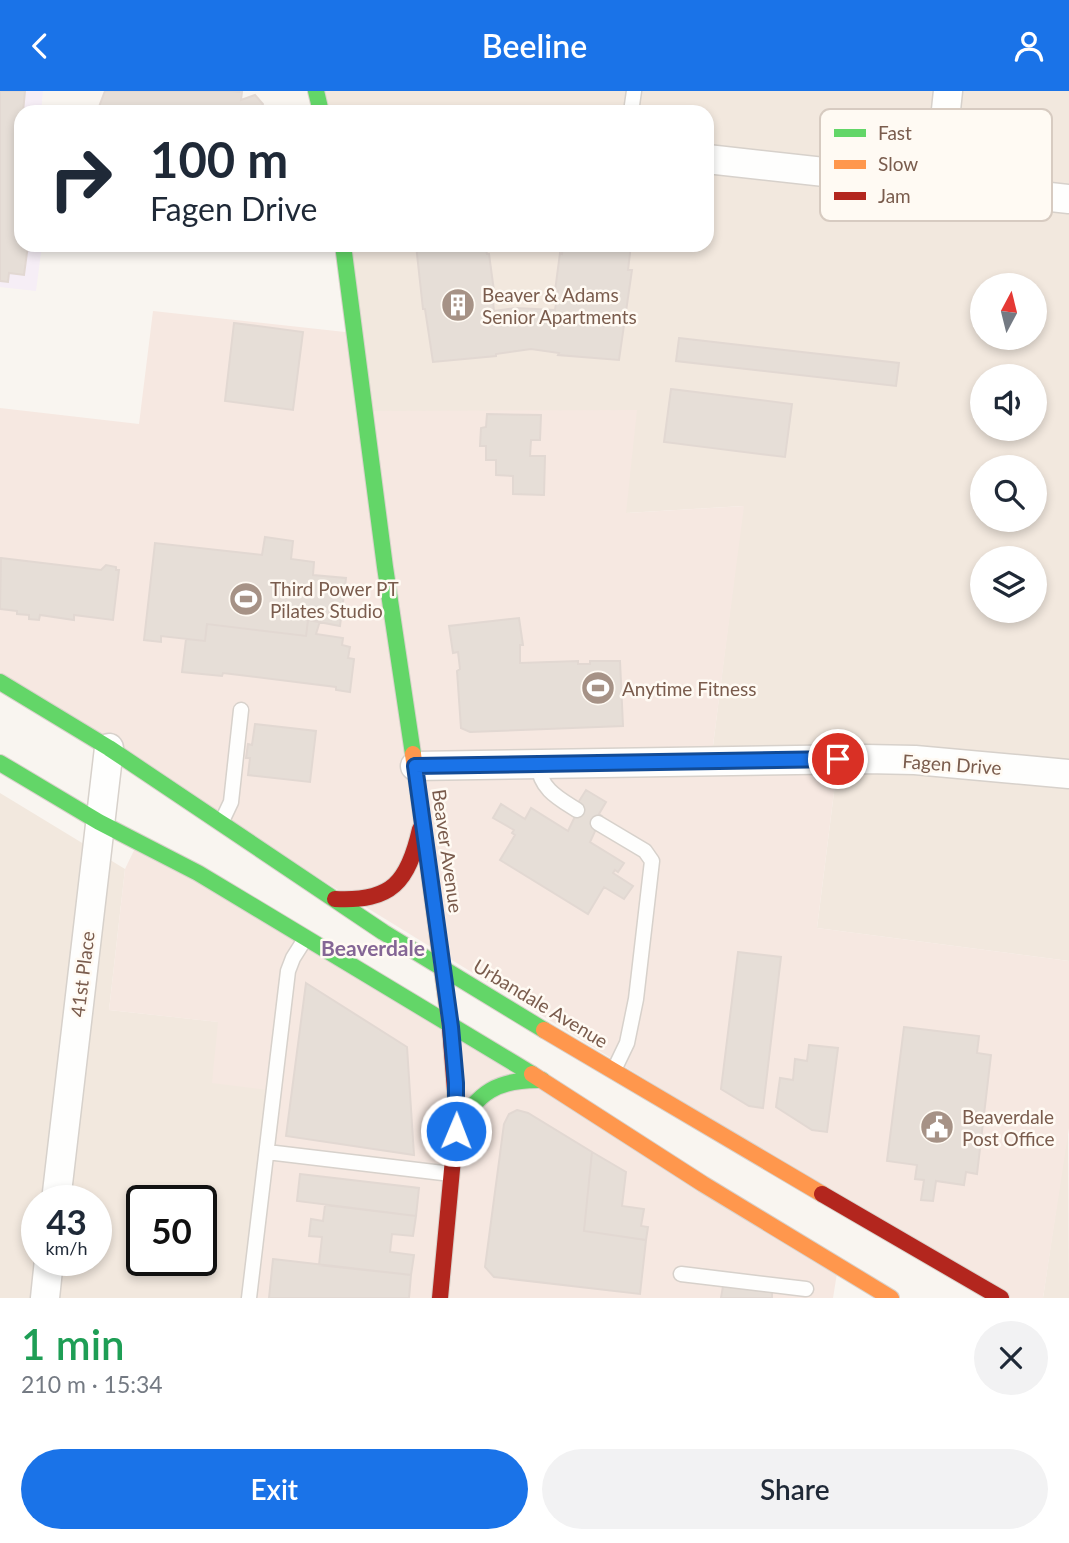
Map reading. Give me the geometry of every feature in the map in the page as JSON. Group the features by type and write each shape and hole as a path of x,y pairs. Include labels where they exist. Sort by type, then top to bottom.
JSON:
{"street":[{"path":"946,109 948,91"},
{"path":"714,160 820,172"},
{"name":"Beaver Avenue","path":"344,252 385,566 451,1027 456,1083 456,1131 440,1298"},
{"name":"Urbandale Avenue","path":"0,683 109,748 443,969 1001,1298"},
{"name":"41st Place","path":"58,1185 109,748"},
{"name":"Fagen Drive","path":"415,766 915,760 1069,774"},
{"path":"0,763 99,822 198,873 542,1080 712,1189 891,1298"},
{"path":"335,899 374,899 385,895 396,886 413,860 422,820"},
{"path":"456,1131 470,1107 489,1089 510,1080 542,1080"},
{"path":"45,1298 47,1276"}],"lane":[{"path":"221,822 231,802 241,710"},
{"path":"538,764 545,787 577,810"},
{"path":"598,823 645,851 652,861 636,999 628,1043 614,1071"},
{"path":"249,1298 288,971 305,939"},
{"path":"267,1151 453,1174"},
{"path":"681,1274 806,1289"}],"shaded area":[{"path":"0,91 43,91 42,105 14,105 14,252 41,252 36,291 0,287"},
{"path":"316,91 1069,91 1069,961 817,928 838,760 711,762 743,506 626,513 365,411 344,252 714,252 714,105 319,105"},
{"path":"153,311 354,333 365,411 637,410 626,513 744,506 711,761 838,760 817,928 1069,961 1069,1128 1043,1298 1001,1298 0,682 0,408 139,424"},
{"path":"0,793 125,869 109,1010 219,1022 268,1090 243,1298 0,1298"},
{"path":"138,842 838,1267 833,1298 243,1298 268,1090 212,1083 218,1022 109,1010 125,869"},
{"path":"1068,1128 1069,1298 1043,1298"}],"building":[{"path":"0,91 25,91 24,105 14,105 14,252 27,252 24,275 9,273 8,282 0,281"},
{"path":"105,91 230,91 242,92 241,100 255,95 263,104 262,105 100,105"},
{"name":"Beaver & Adams Senior Apartments","path":"417,252 487,252 494,291 494,311 516,308 555,310 558,291 555,291 562,252 630,252 628,270 632,270 619,360 558,355 559,353 531,349 496,356 433,362 423,309"},
{"path":"234,323 303,332 293,410 225,401"},
{"path":"679,338 899,363 896,386 676,361"},
{"path":"671,389 792,404 785,457 664,442"},
{"path":"487,414 541,415 540,440 531,440 530,456 545,456 544,495 513,494 513,476 496,475 496,460 486,460 486,446 480,446 481,428 486,427"},
{"name":"Third Power PT Pilates Studio","path":"265,537 293,541 291,559 314,562 313,575 346,578 340,626 308,620 306,636 207,624 205,641 161,636 161,642 144,640 155,543 262,555"},
{"path":"1,558 101,570 106,565 116,567 116,570 119,570 113,620 74,615 74,620 40,615 39,620 29,619 29,615 17,614 17,611 0,609"},
{"path":"519,618 523,645 520,645 520,663 578,661 578,664 590,664 590,661 620,661 623,726 470,732 461,728 458,652 453,653 449,626"},
{"path":"308,620 320,621 316,634 343,638 342,645 350,647 348,658 354,659 350,692 336,690 336,687 223,673 222,676 182,672 186,639 205,641 207,624 306,636"},
{"path":"255,724 316,731 310,782 248,775 250,758 246,758 248,744 252,745"},
{"path":"586,790 606,802 590,842 624,863 618,872 615,870 613,873 633,886 624,899 604,887 588,914 500,860 515,835 512,833 514,830 493,818 501,804 525,819 531,808 568,831"},
{"path":"738,952 781,957 763,1108 749,1106 721,1089"},
{"path":"306,983 407,1047 414,1155 286,1136"},
{"name":"Beaverdale Post Office","path":"904,1027 979,1036 977,1053 991,1055 977,1174 966,1172 964,1185 936,1181 933,1201 921,1200 924,1180 915,1179 917,1165 887,1161"},
{"path":"809,1045 838,1048 827,1132 812,1130 776,1107 780,1078 793,1080 795,1059 807,1061"},
{"path":"517,1110 528,1113 592,1152 584,1231 646,1240 640,1294 494,1277 485,1267 504,1124 509,1114"},
{"path":"592,1152 626,1172 622,1206 644,1209 641,1226 648,1227 646,1240 584,1231"},
{"path":"300,1174 419,1188 416,1216 297,1201"},
{"path":"325,1205 416,1216 413,1236 392,1234 390,1252 414,1255 411,1275 319,1265 322,1237 309,1236 311,1219 323,1221"},
{"path":"273,1259 411,1275 409,1298 269,1298"},
{"path":"723,1286 772,1292 772,1298 721,1298"}],"traffic: fast":[{"path":"316,91 319,105"},
{"path":"344,252 385,567 413,754"},
{"path":"0,682 109,748 383,932 544,1030"},
{"path":"0,763 99,822 198,873 532,1074"},
{"path":"456,1131 472,1106 490,1091 513,1082 542,1080"}],"traffic: slow":[{"path":"413,754 450,1028"},
{"path":"544,1030 822,1194"},
{"path":"532,1074 703,1184 891,1298"}],"traffic: jam":[{"path":"335,899 371,897 394,885 410,863 420,829"},
{"path":"440,1298 457,1116 450,1028"},
{"path":"822,1194 1001,1298"}],"place":[{"name":"Beaver & Adams Senior Apartments","path":"458,305"},
{"name":"Third Power PT Pilates Studio","path":"246,599"},
{"name":"Anytime Fitness","path":"598,688"},
{"name":"Beaverdale Post Office","path":"937,1127"}],"district":[{"name":"Beaverdale","path":"373,947"}],"route":[{"path":"456,1131 456,1083 451,1027 415,766 838,759"}]}
